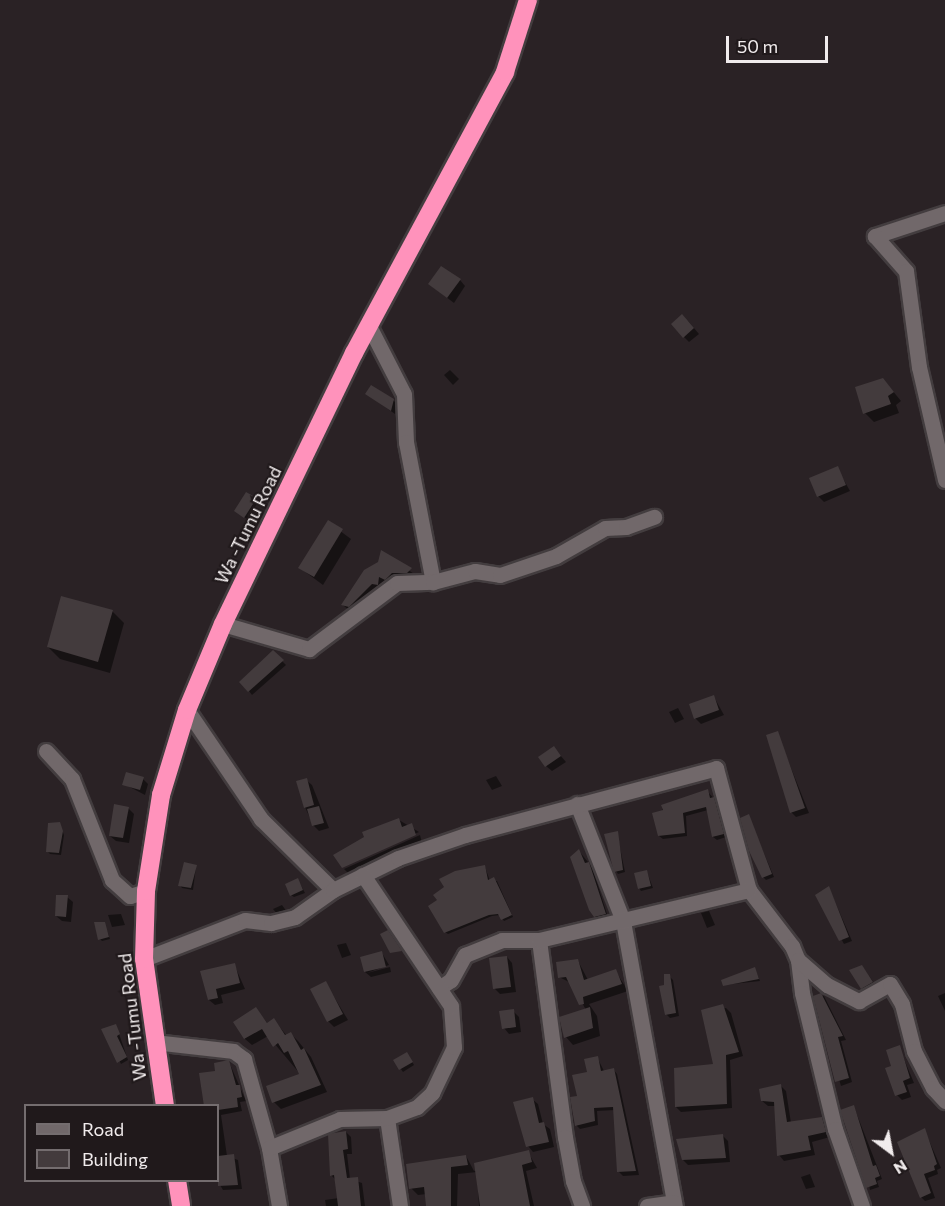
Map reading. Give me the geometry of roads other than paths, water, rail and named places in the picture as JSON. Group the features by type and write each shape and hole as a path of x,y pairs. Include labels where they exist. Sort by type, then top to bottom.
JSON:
{"highway":[{"name":"Wa -Tumu Road","path":"165,1104 154,1042 144,959 146,891 161,795 187,710 223,624 369,326 505,72 528,0"},
{"path":"177,1182 182,1206"}],"street":[{"path":"945,213 875,236 906,271 919,367 945,480"},
{"path":"369,326 404,394 406,442 433,582"},
{"path":"223,624 309,650 397,583 433,582 475,572 500,575 556,556 605,528 627,527 654,517"},
{"path":"187,710 261,819 333,891"},
{"path":"46,751 72,779 112,880 130,896 146,891"},
{"path":"144,959 245,920 287,920 333,891 398,858 465,835 716,768 749,890 792,946 798,960 802,993 835,1129 862,1206"},
{"path":"577,804 623,921 675,1204 647,1206"},
{"path":"269,1148 340,1119 387,1118 417,1107 432,1094 454,1047 451,1006 363,875"},
{"path":"439,988 451,980 465,955 502,940 539,940 749,890"},
{"path":"539,940 565,1137 582,1206"},
{"path":"798,960 827,985 859,1001 890,984 902,1004 914,1051 933,1088 945,1101"},
{"path":"154,1042 240,1054 247,1064 269,1148 279,1206"},
{"path":"387,1118 400,1206"}]}
